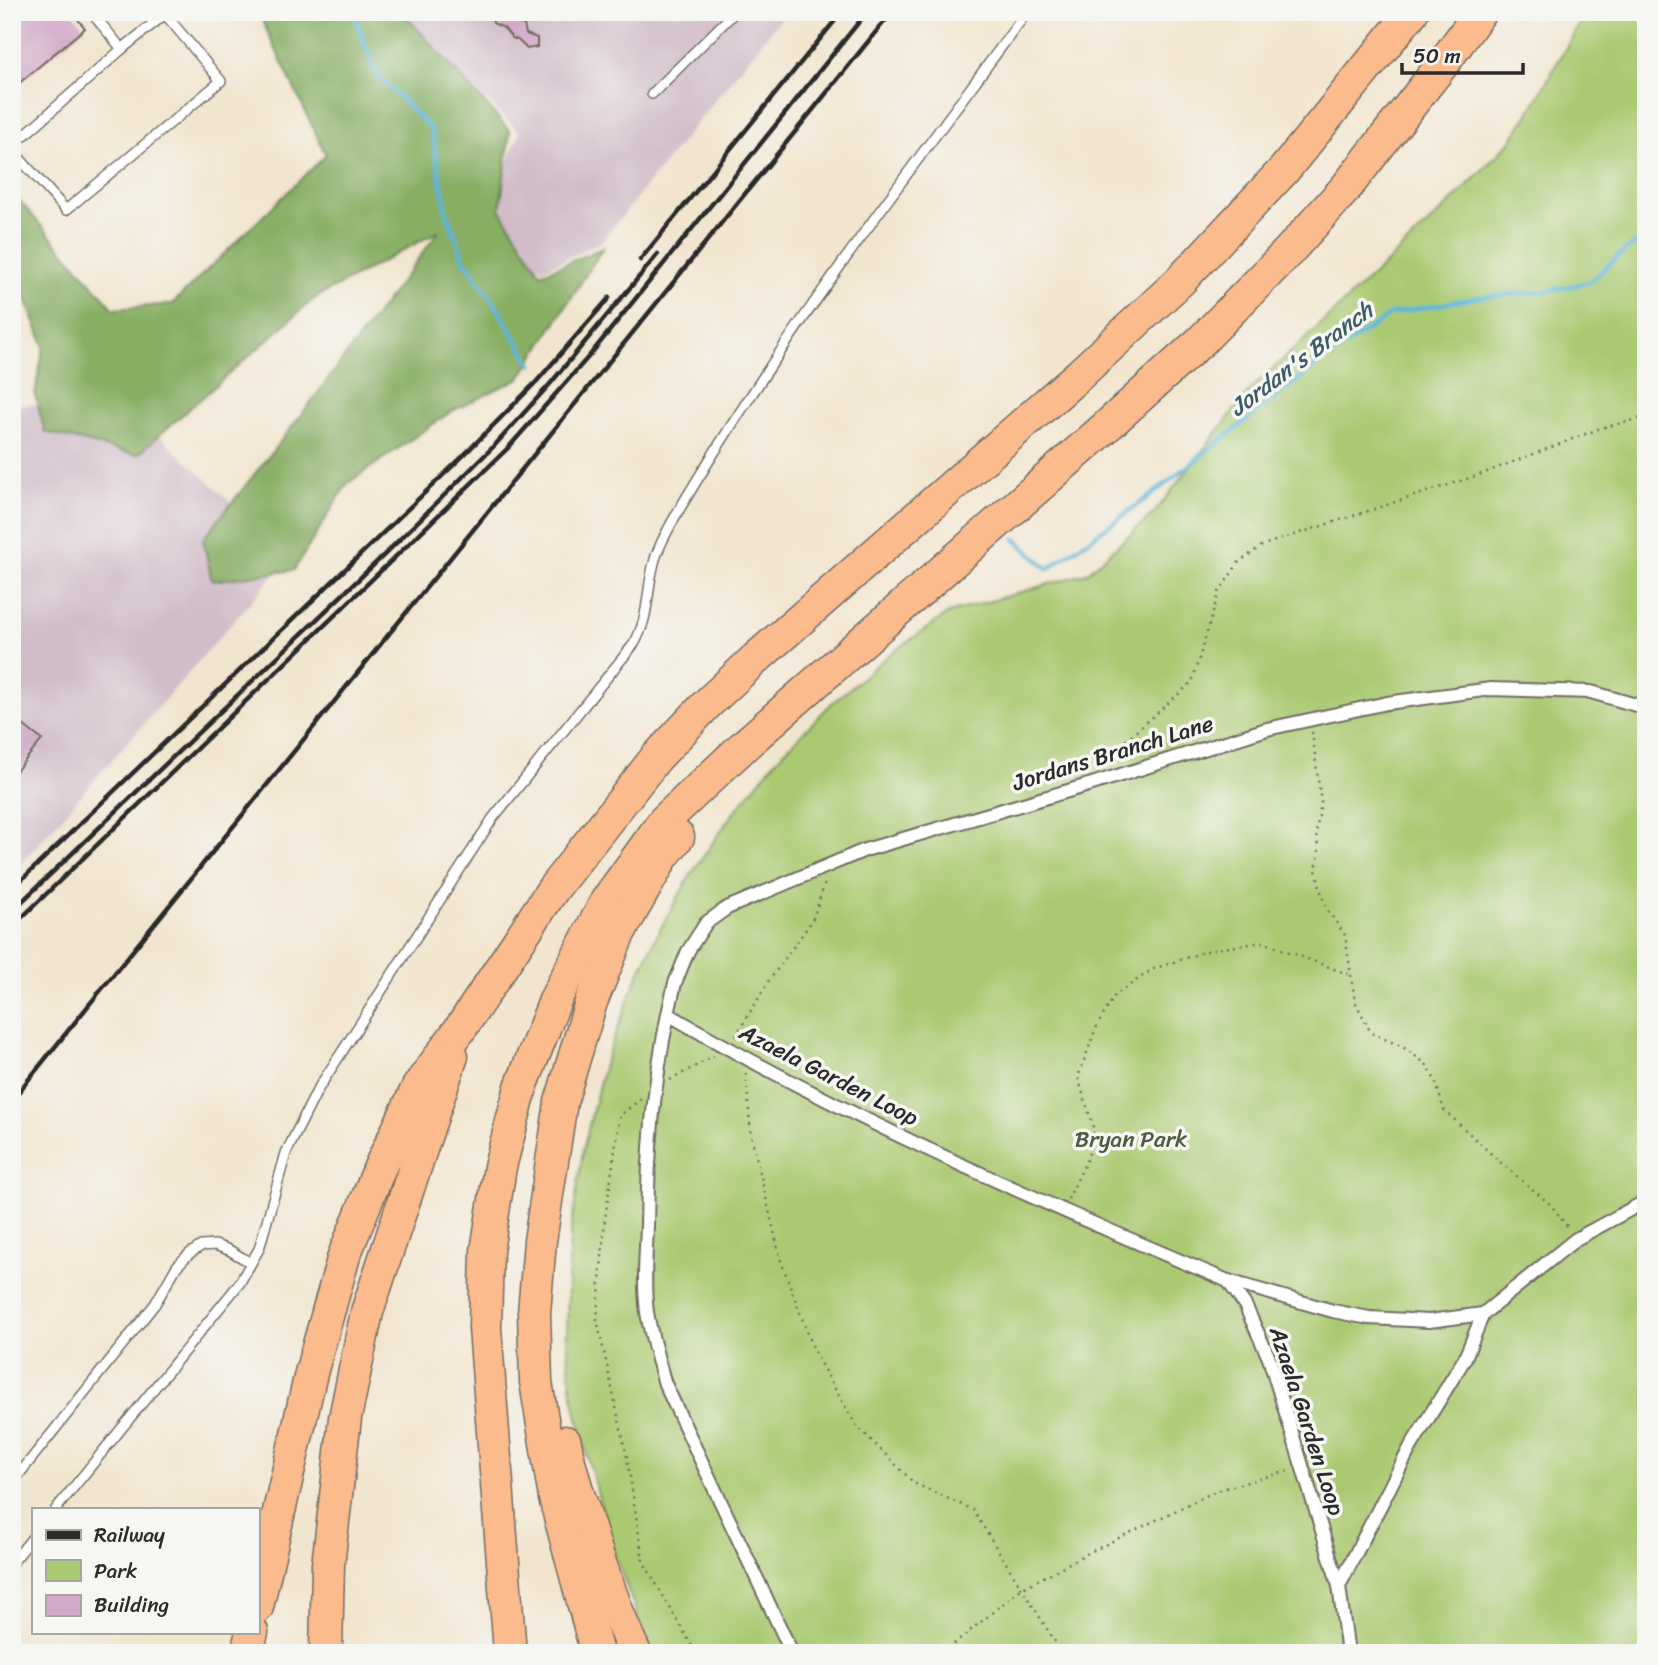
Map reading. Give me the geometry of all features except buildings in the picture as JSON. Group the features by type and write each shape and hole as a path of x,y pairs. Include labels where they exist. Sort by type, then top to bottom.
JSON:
{"highway":[{"path":"259,1598 311,1373 344,1256 380,1167 418,1087 553,889 656,758 707,704 1079,375 1171,289 1284,170 1412,12"},
{"path":"510,1653 485,1328 489,1239 500,1167 521,1087 556,999 607,900 664,821 747,743 1097,436 1201,341 1345,189 1422,93 1480,12"},
{"path":"597,1653 555,1499 536,1382 534,1313 540,1241 561,1102 595,991 619,933 663,856 747,743"},
{"path":"326,1653 328,1565 345,1418 367,1312 463,1024"},
{"path":"540,1241 553,1364 568,1461 619,1618 635,1653"},
{"path":"247,1653 252,1634"}],"street":[{"name":"Jordans Branch Lane","path":"668,1014 675,983 688,951 706,923 727,908 865,850 1310,718 1439,694 1491,688 1591,692 1646,708"},
{"name":"Azaela Garden Loop","path":"668,1014 855,1114 1062,1212 1228,1281 1245,1305 1269,1358 1339,1586 1348,1653"},
{"path":"668,1014 654,1090 649,1143 646,1272 647,1309 652,1339 665,1384 792,1653"},
{"path":"1339,1586 1410,1448 1465,1358 1483,1314 1576,1239 1646,1201"},
{"path":"1228,1281 1333,1311 1369,1318 1429,1321 1483,1314"}],"lane":[{"path":"91,12 122,49"},
{"path":"652,94 735,12"},
{"path":"57,1508 239,1284 259,1249 286,1153 318,1089 493,818 634,644 646,616 654,564 676,516 750,399 832,278 1027,12"},
{"path":"165,14 221,81 66,211 12,148 122,49 165,14"},
{"path":"12,1483 155,1304 177,1266 189,1254 201,1246 215,1245 251,1263"},
{"path":"12,1563 32,1538"}],"path":[{"path":"1104,779 1114,751 1192,681 1219,592 1239,562 1264,545 1479,475 1601,428 1646,417"},
{"path":"1310,718 1321,802 1316,833 1319,853 1316,870 1328,911 1345,935 1355,1001 1371,1034 1403,1047 1426,1064 1435,1080 1444,1110 1551,1205 1576,1239"},
{"path":"696,1653 643,1561 627,1457 597,1320 606,1219 620,1115 654,1090 728,1048 768,982 812,921 832,863"},
{"path":"1062,1212 1088,1157 1094,1130 1078,1077 1096,1028 1115,995 1153,969 1210,950 1264,942 1350,975"},
{"path":"744,1056 751,1135 782,1261 816,1356 856,1425 914,1483 973,1510 1062,1653"},
{"path":"943,1653 1021,1589 1086,1554 1218,1490 1301,1467"}],"shaded area":[{"path":"393,12 786,12 601,242 542,270 487,210 520,132"},
{"path":"123,402 290,557 12,874 12,405"}],"green space":[{"path":"258,12 402,12 510,131 500,209 541,274 603,248 520,378 452,411 347,484 294,570 212,581 203,539 299,418 439,231 315,298 137,455 45,432 35,394 44,346 12,262 12,192 114,309 172,304 326,155"},
{"name":"Bryan Park","path":"1586,12 1646,12 1646,1653 652,1653 614,1553 571,1387 567,1339 568,1277 570,1237 583,1150 604,1065 636,980 690,876 731,816 777,759 831,704 889,655 949,613 1087,573 1154,513 1251,389 1443,210 1510,142"}],"waterway":[{"name":"Jordan's Branch","path":"353,12 376,74 431,129 446,210 463,258 532,365"},
{"name":"Jordan's Branch","path":"1015,539 1048,569 1150,496 1321,362 1391,314 1479,297 1542,292 1590,282 1619,255 1646,236"}],"railway":[{"path":"640,260 842,12"},
{"path":"12,927 508,448 590,355 867,12"},
{"path":"12,1100 892,12"},
{"path":"12,911 495,445 550,384 658,254"},
{"path":"12,889 462,457 537,381 609,298"}]}
